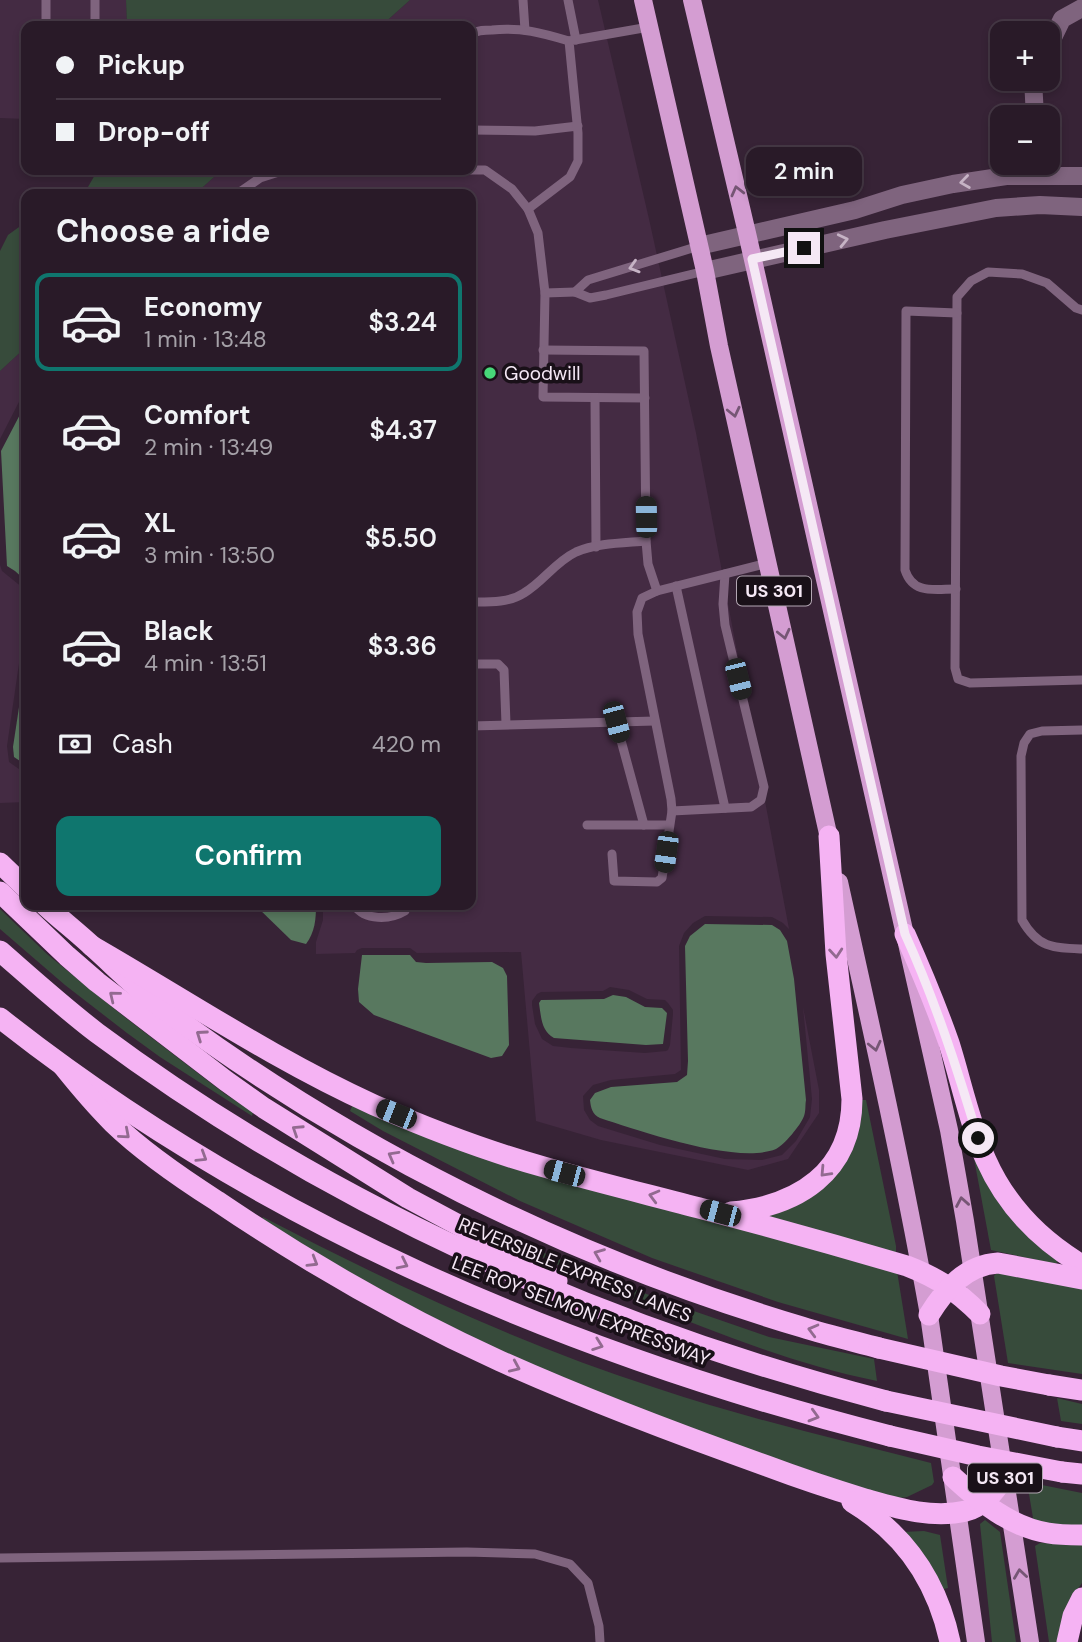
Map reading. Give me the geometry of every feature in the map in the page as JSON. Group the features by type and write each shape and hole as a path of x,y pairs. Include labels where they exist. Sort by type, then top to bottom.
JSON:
{"highway":[{"path":"720,1213 759,1208 796,1196 814,1184 829,1169 847,1136 852,1099 836,954 829,836"},
{"path":"0,863 21,883"},
{"path":"0,892 97,982 264,1108 408,1198 520,1258 587,1303"},
{"path":"51,910 150,998 265,1079 430,1176 570,1243 723,1302 790,1324 1001,1376 1082,1390"},
{"path":"905,934 948,1040 978,1138 991,1170 1013,1205 1032,1227 1056,1248 1082,1265"},
{"path":"92,946 253,1042 325,1081 458,1139 553,1170 720,1213 921,1271 950,1287 980,1314"},
{"name":"REVERSIBLE EXPRESS LANES","path":"0,951 95,1032 241,1130 340,1188 488,1262 587,1303 734,1357 808,1380 886,1401 1082,1441"},
{"path":"0,970 95,1032"},
{"name":"LEE ROY SELMON EXPRESSWAY","path":"0,1018 140,1119 223,1170 353,1240 511,1312 714,1386 836,1423 978,1456 1072,1473"},
{"path":"63,1066 113,1124 134,1142 268,1234 376,1298 532,1375 654,1426 829,1489 908,1510 931,1513 971,1509 983,1503 1005,1475"},
{"path":"929,1315 957,1279 973,1269 990,1264 998,1263 1082,1279"},
{"path":"953,1477 983,1503 1012,1521 1041,1532 1082,1535"},
{"path":"829,1489 877,1518 909,1550 933,1589 950,1642"},
{"path":"1067,1642 1073,1616 1082,1598"}],"main road":[{"name":"US 301","path":"643,0 890,1109 929,1315 976,1642"},
{"name":"US 301","path":"692,0 949,1130 1030,1642"}],"street":[{"path":"1060,23 1062,19 1082,8"},
{"path":"1060,172 1082,176"},
{"path":"699,246 855,209 902,195 1011,175"},
{"path":"705,271 996,208 1040,205 1082,207"}],"lane":[{"path":"46,0 46,21"},
{"path":"95,0 95,21"},
{"path":"523,0 525,30"},
{"path":"528,209 570,177 578,161 578,126 568,0"},
{"path":"476,31 507,28 537,31 572,40 649,27"},
{"path":"476,130 535,131 578,126"},
{"path":"476,170 485,170 512,189 528,209 538,233 545,293 543,397 645,398"},
{"path":"244,189 269,175"},
{"path":"575,292 588,280 699,246"},
{"path":"545,293 575,292 590,298 705,271"},
{"path":"1082,310 1048,283 1021,274 988,272 971,281 957,297 956,589 958,679 970,683 1082,680"},
{"path":"956,589 920,589 907,577 905,570 905,352 906,311 957,313"},
{"path":"543,350 644,351 646,541 648,564 657,591"},
{"path":"595,398 596,547"},
{"path":"476,602 508,600 524,594 558,564 577,552 646,541"},
{"path":"612,854 614,881 657,882 662,878 672,811 638,634 637,612 642,598 657,591 768,563"},
{"path":"672,811 751,807 761,800 764,787 725,625 724,574"},
{"path":"676,586 724,808"},
{"path":"476,664 498,664 504,670 506,724"},
{"path":"476,726 655,721"},
{"path":"616,722 644,825"},
{"path":"1082,730 1042,730 1030,734 1024,743 1021,756 1021,920 1035,937 1053,948 1082,949"},
{"path":"587,825 669,825"},
{"path":"358,910 371,917 395,917 405,910"},
{"path":"0,1558 467,1552 535,1554 570,1564 588,1583 599,1626 600,1642"}],"shaded area":[{"path":"0,0 126,0 127,21 21,21 21,119 0,118"},
{"path":"126,0 410,0 387,21 127,21"},
{"path":"410,0 598,0 696,433 789,929 772,917 705,916 693,923 684,933 679,946 681,1070 675,1074 611,1080 593,1085 583,1096 584,1110 598,1126 660,1145 725,1159 762,1160 782,1155 796,1141 810,1117 812,1099 803,1007 819,1090 819,1113 788,1159 748,1170 601,1140 536,1121 521,952 417,953 410,948 362,948 355,953 316,954 323,910 476,910 476,189 201,189 216,175 476,175 476,21 387,21","holes":["610,987 629,990 647,999 665,1000 673,1010 670,1045 666,1051 645,1053 553,1046 542,1039 535,1024 532,1001 541,992 603,991"]},
{"path":"95,175 216,175 201,189 87,189"},
{"path":"21,226 21,352 0,371 0,251 8,235"},
{"path":"21,352 21,398 0,439 0,371"},
{"path":"21,413 21,576 7,566 1,451"},
{"path":"0,565 2,571 21,586 21,649 7,746 9,762 21,770 21,802 0,803"},
{"path":"21,694 21,762 14,757"},
{"path":"0,909 48,955 225,1094 253,1112 252,1116 160,1057 65,985 0,929"},
{"path":"260,910 316,910 314,925 306,944 291,940"},
{"path":"705,924 772,925 780,930 787,941 794,979 806,1100 805,1114 799,1124 776,1149 759,1153 714,1150 600,1118 591,1108 590,1100 595,1093 611,1087 677,1082 687,1075 685,946 690,936"},
{"path":"362,955 410,955 416,962 426,963 492,962 503,968 507,976 509,1045 502,1056 491,1058 374,1015 359,1002"},
{"path":"613,995 626,997 645,1007 662,1008 667,1013 663,1044 554,1038 544,1027 539,1003 541,1000 604,999"},
{"path":"857,1100 866,1100 896,1254 761,1218 806,1198"},
{"path":"354,1102 897,1271 908,1339 778,1302 652,1258 520,1201 383,1131 350,1111"},
{"path":"973,1153 1058,1260 1056,1264 991,1250"},
{"path":"263,1217 407,1289 555,1352 724,1409 931,1463 934,1482 907,1497 893,1499 588,1394 501,1355 260,1224"},
{"path":"542,1252 659,1299 769,1337 874,1359 877,1381 789,1358 703,1327 580,1275 540,1256"},
{"path":"997,1272 1082,1288 1082,1374 1008,1363 994,1276"},
{"path":"1057,1398 1082,1404 1082,1424 1061,1421"},
{"path":"1027,1482 1082,1493 1082,1529 1034,1524"},
{"path":"985,1520 1000,1532 1016,1642 992,1642 980,1524"},
{"path":"924,1531 940,1535 948,1588 939,1590 902,1532"},
{"path":"1040,1543 1082,1544 1082,1583 1058,1642 1049,1642 1035,1546"}],"place":[{"name":"Goodwill","path":"490,373"}],"route":[{"path":"804,248 752,259 905,934 948,1040 978,1138"}]}
